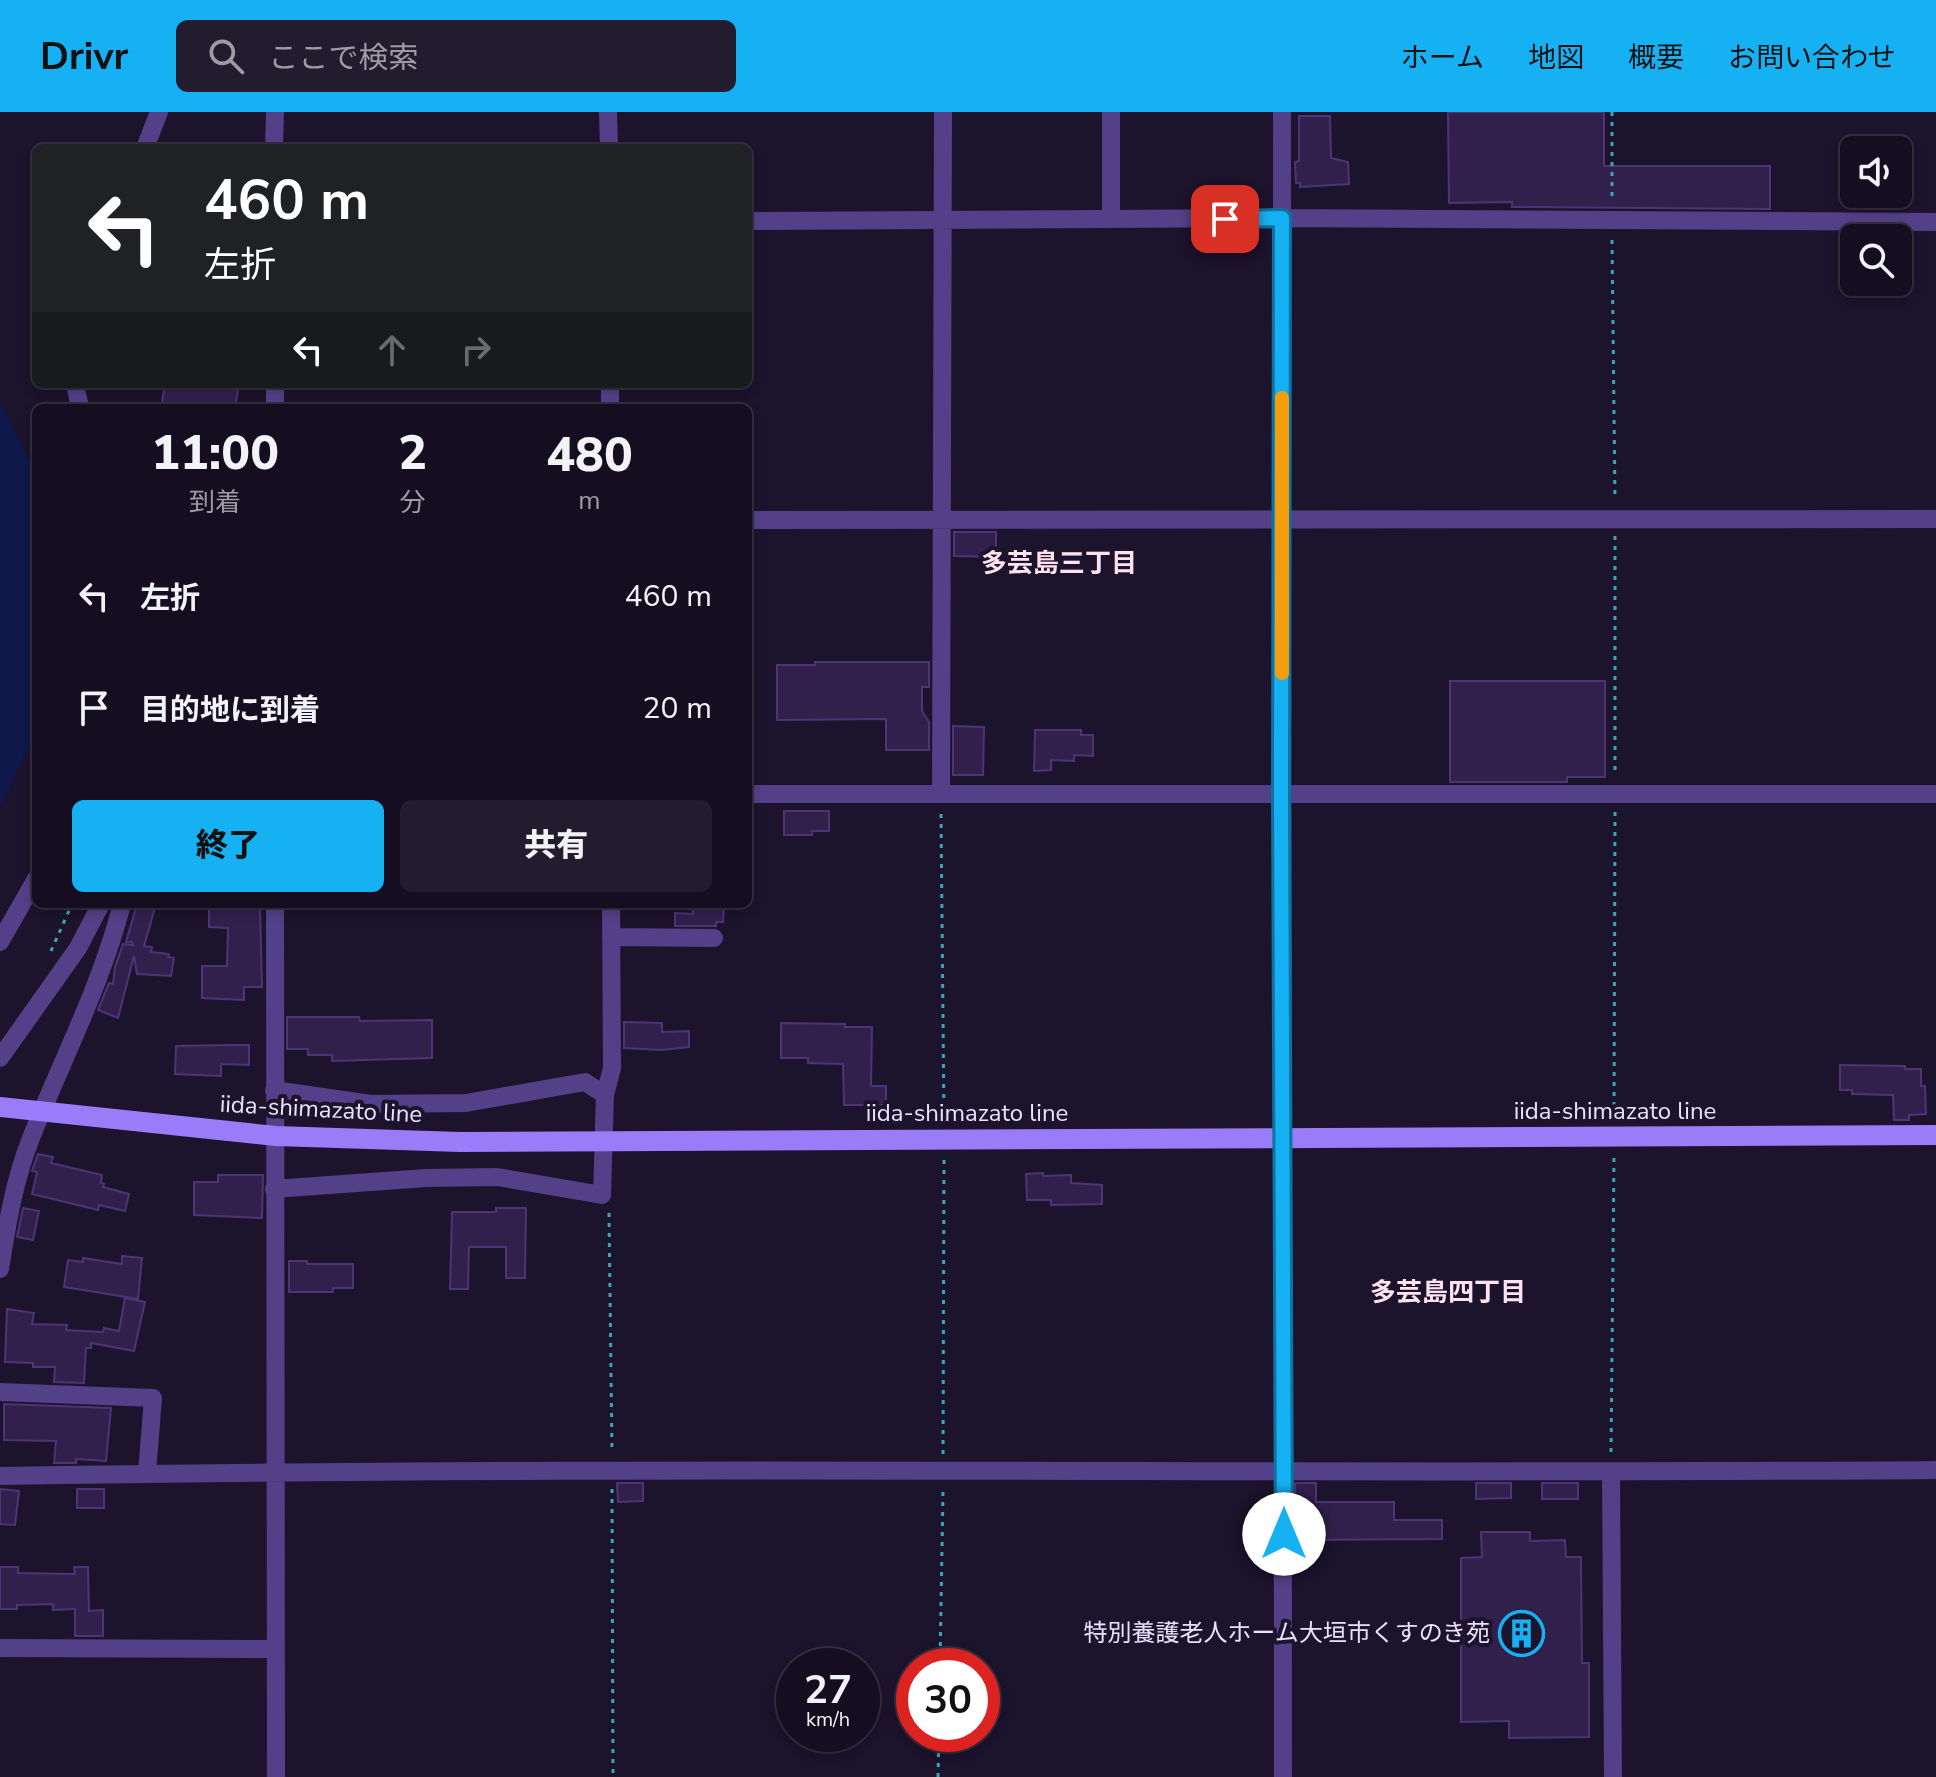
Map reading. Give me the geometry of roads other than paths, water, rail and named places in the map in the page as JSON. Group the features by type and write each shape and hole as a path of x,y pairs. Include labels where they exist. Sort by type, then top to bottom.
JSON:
{"main road":[{"name":"iida-shimazato line","path":"0,1107 276,1136 460,1142 1936,1135"}],"street":[{"path":"147,144 159,112"},
{"path":"274,144 275,112"},
{"path":"608,112 609,144"},
{"path":"941,794 943,112"},
{"path":"1111,112 1111,219"},
{"path":"1282,112 1283,1777"},
{"path":"752,221 1282,218 1936,222"},
{"path":"752,520 1936,519"},
{"path":"752,794 1936,794"},
{"path":"0,942 32,886"},
{"path":"0,1058 78,948 99,908"},
{"path":"0,1269 9,1206 30,1141 92,1000 121,908"},
{"path":"275,908 276,1777"},
{"path":"274,1189 426,1178 497,1177 602,1195 605,1095 612,1068 611,908"},
{"path":"611,937 714,938"},
{"path":"274,1090 371,1104 466,1103 585,1082 605,1095"},
{"path":"0,1392 153,1398 147,1473"},
{"path":"0,1476 275,1471 1611,1473 1936,1470"},
{"path":"1611,1473 1613,1777"},
{"path":"0,1648 275,1649"}],"place":[{"name":"特別養護老人ホーム大垣市くすのき苑","path":"1521,1633"}],"district":[{"name":"多芸島三丁目","path":"1059,563"},
{"name":"多芸島四丁目","path":"1448,1292"}]}
